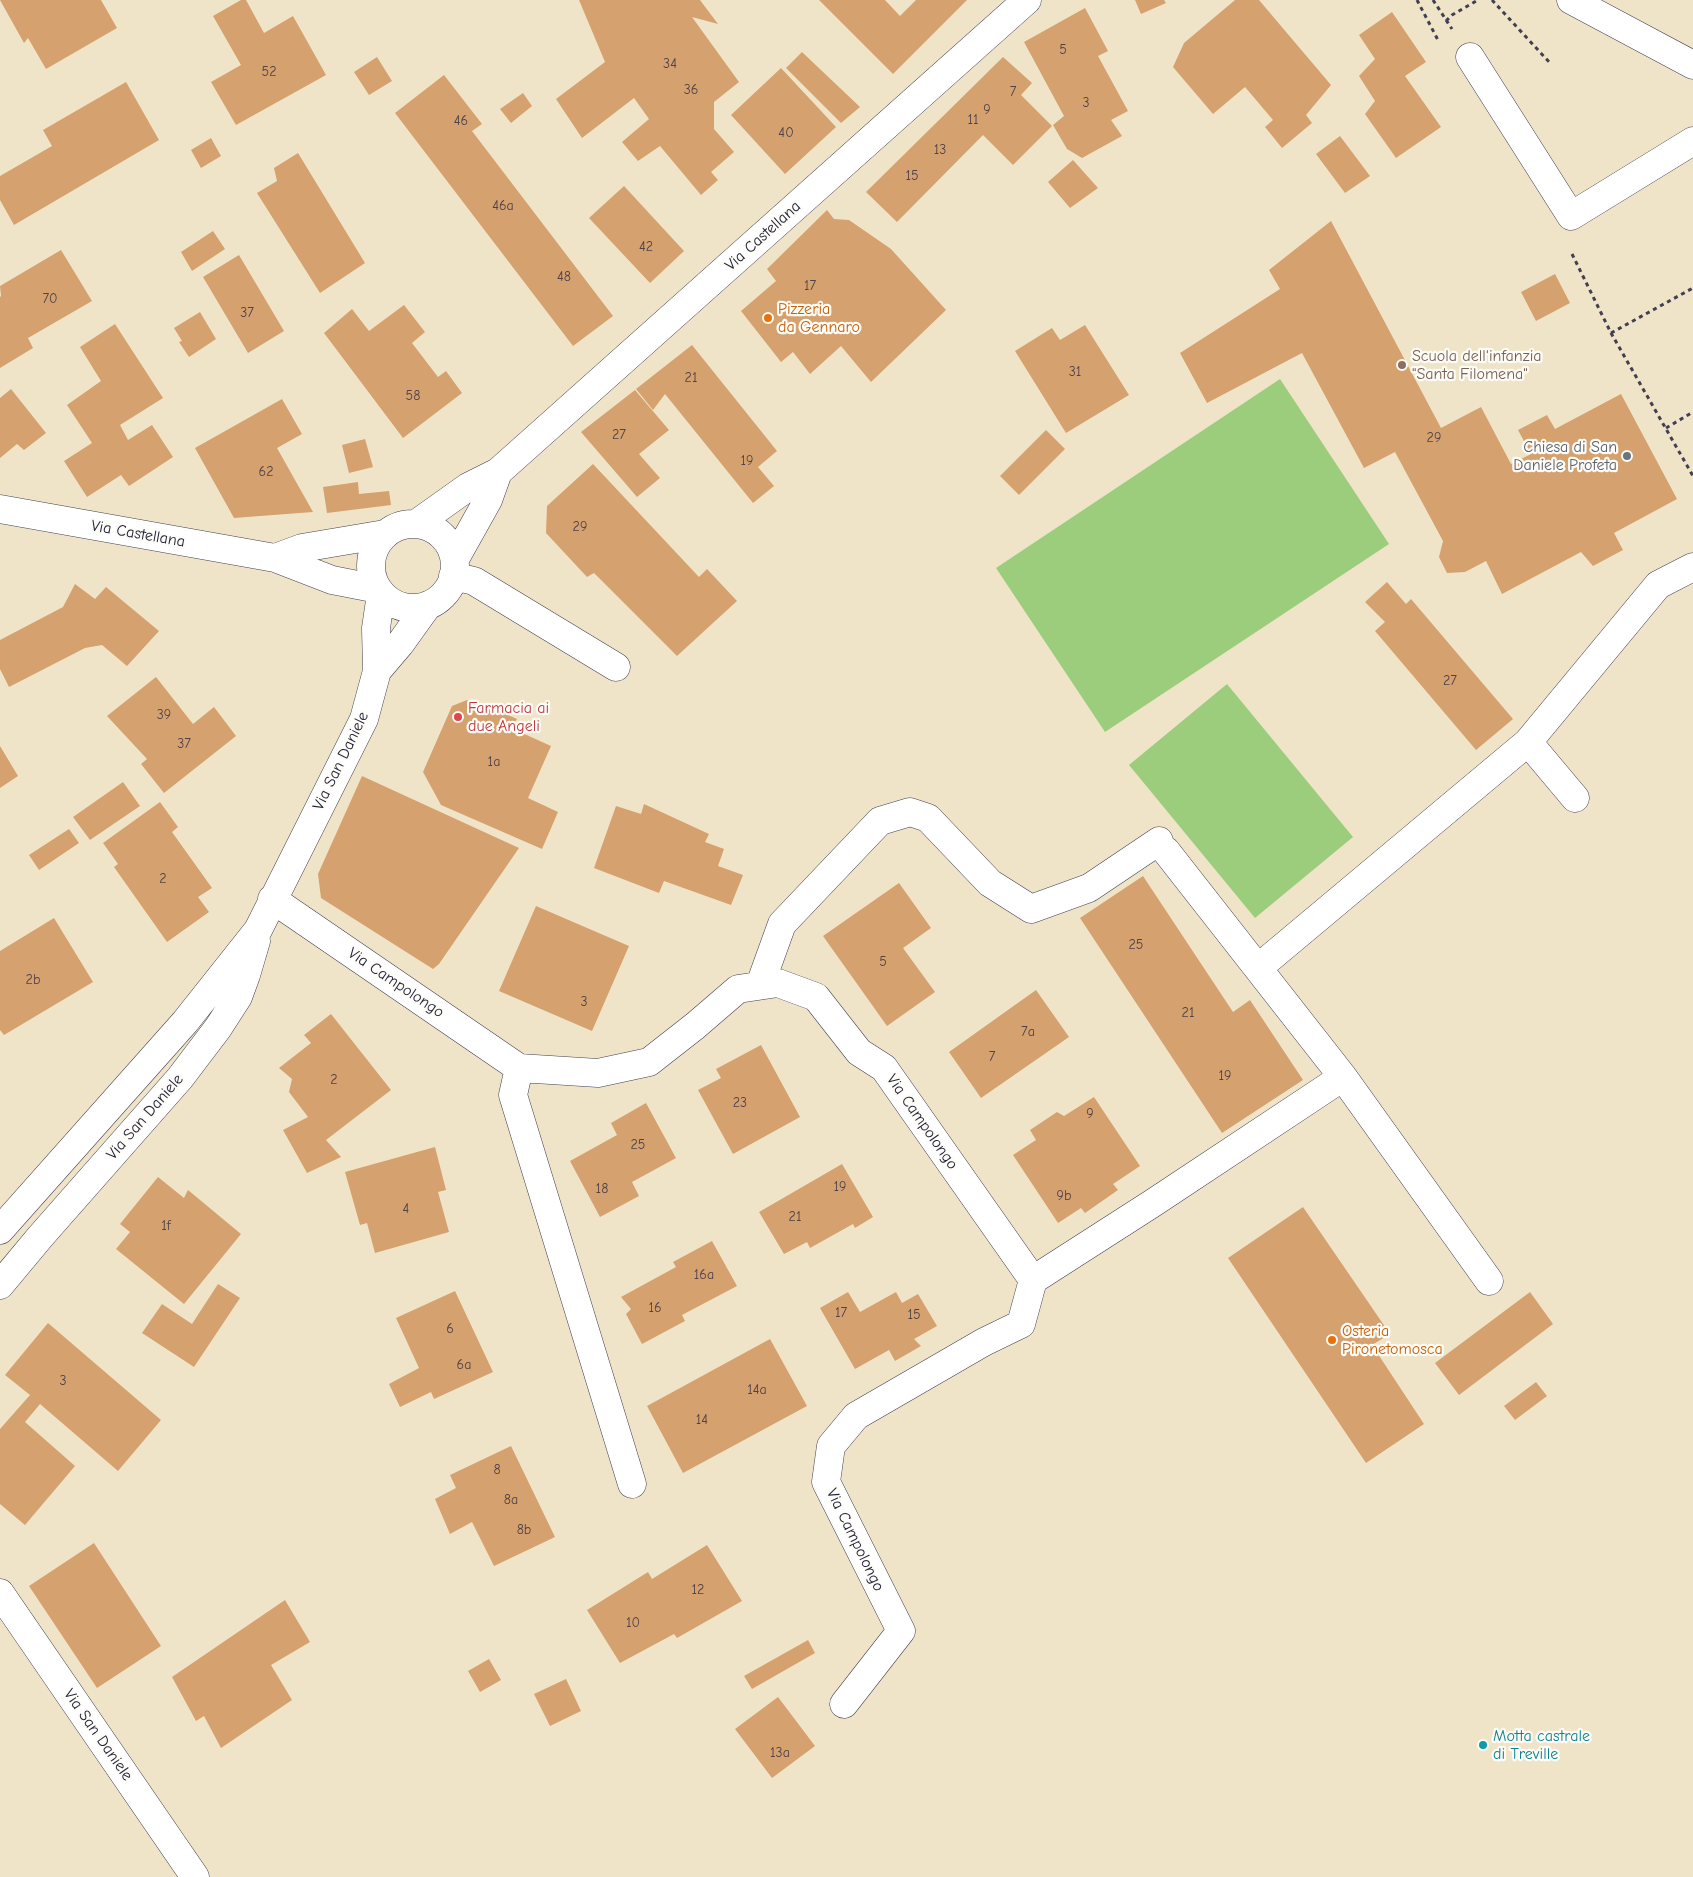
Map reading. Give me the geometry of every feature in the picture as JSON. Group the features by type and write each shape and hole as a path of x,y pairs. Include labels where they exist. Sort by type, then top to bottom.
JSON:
{"street":[{"name":"Via Castellana","path":"416,524 468,487 498,472 1028,0"},
{"path":"1571,0 1693,65"},
{"path":"1470,57 1571,216 1693,142"},
{"name":"Via Castellana","path":"454,568 488,500 498,472"},
{"name":"Via Castellana","path":"0,509 275,558 332,580 379,591"},
{"path":"409,523 416,524 423,524 436,530 446,539 452,548 454,568 445,594 428,605 419,608 404,607 391,602 379,591 371,571 371,558 375,545 385,534 396,527 409,523"},
{"path":"275,558 302,548 385,534"},
{"path":"1258,968 1528,742 1658,585 1693,567"},
{"path":"454,568 474,582 616,667"},
{"name":"Via San Daniele","path":"0,1285 180,1078 218,1028 238,997 254,950 258,930 272,899 364,719 377,671 376,628 379,591"},
{"name":"Via San Daniele","path":"377,671 400,644 428,605"},
{"path":"1528,742 1575,798"},
{"path":"760,986 782,924 880,821 910,812 928,818 990,883 1031,909 1089,888 1162,846 1343,1077 1489,1281"},
{"name":"Via Campolongo","path":"272,899 519,1068 598,1073 648,1062 696,1026 738,989 778,983 816,997 859,1052 884,1068 1033,1280 1021,1324 984,1342 856,1416 831,1446 826,1482 901,1631 844,1704"},
{"name":"Via San Daniele","path":"0,1230 186,1022 258,930"},
{"path":"519,1068 513,1095 632,1484"},
{"path":"1033,1280 1343,1077"},
{"name":"Via San Daniele","path":"0,1593 194,1877"}],"path":[{"path":"1417,0 1444,50"},
{"path":"1446,20 1478,0"},
{"path":"1492,0 1550,63"},
{"path":"1572,254 1611,333 1693,476"},
{"path":"1611,333 1693,288"},
{"path":"1666,428 1693,412"}],"green space":[{"path":"1280,379 1389,544 1105,732 996,568"},
{"path":"1227,684 1353,837 1255,918 1129,765"}],"building":[{"path":"0,0 101,0 117,28 46,69 28,38 24,43"},
{"path":"241,0 246,0 264,33 293,16 326,75 236,125 211,82 241,65 213,16"},
{"path":"579,0 700,0 718,24 692,17 739,82 714,102 714,129 734,152 711,172 718,180 701,195 660,146 638,161 622,142 649,119 634,98 582,138 556,99 605,62"},
{"path":"819,0 885,0 900,16 916,0 967,0 893,74"},
{"path":"1135,0 1164,0 1166,3 1141,14"},
{"path":"1235,0 1259,0 1331,85 1306,115 1312,123 1282,148 1265,127 1273,120 1245,87 1213,114 1173,67 1184,43"},
{"path":"1085,8 1108,51 1098,56 1128,111 1111,120 1122,136 1082,158 1067,149 1053,125 1064,116 1024,42"},
{"path":"1392,12 1426,62 1405,76 1441,127 1396,158 1365,114 1375,101 1359,76 1375,59 1359,35"},
{"path":"802,52 860,107 841,123 786,68"},
{"path":"377,57 392,81 369,95 354,72"},
{"path":"1003,57 1032,83 1021,95 1052,126 1013,165 983,135 897,222 866,192"},
{"path":"781,68 836,127 785,174 731,115"},
{"path":"444,75 482,124 472,131 613,316 573,346 395,113"},
{"path":"126,82 159,140 14,225 0,200 0,176 52,146 43,130"},
{"path":"523,93 532,106 511,123 500,109"},
{"path":"1340,136 1370,176 1345,193 1316,154"},
{"path":"211,138 221,156 201,168 191,150"},
{"path":"298,153 365,263 320,293 257,193 277,181 274,168"},
{"path":"1073,160 1098,188 1070,208 1048,182"},
{"path":"624,186 684,251 650,283 589,218"},
{"path":"827,210 834,219 849,220 891,249 946,310 871,382 841,346 810,374 793,352 781,362 741,311 776,281 767,269"},
{"path":"1331,221 1441,428 1481,407 1511,464 1531,454 1518,430 1547,415 1555,429 1621,394 1677,499 1614,533 1623,550 1593,566 1581,552 1502,594 1486,561 1465,572 1447,573 1439,557 1443,541 1395,452 1364,468 1302,353 1207,403 1180,353 1280,289 1269,270"},
{"path":"213,231 225,249 192,271 181,252"},
{"path":"61,250 92,301 28,338 33,348 0,368 0,286"},
{"path":"239,255 284,331 248,353 203,277"},
{"path":"1555,274 1570,303 1536,321 1521,292"},
{"path":"404,305 425,332 412,343 438,377 446,371 462,393 403,438 324,333 352,309 369,331"},
{"path":"200,312 216,339 189,357 179,342 182,341 174,328"},
{"path":"115,324 163,398 120,425 128,440 152,425 173,457 129,486 121,475 87,497 64,461 92,443 67,405 101,381 80,347"},
{"path":"1085,325 1129,395 1066,433 1015,351 1052,328 1060,340"},
{"path":"692,345 777,451 758,467 774,486 753,503 665,394 653,410 636,389"},
{"path":"11,389 46,433 24,450 17,444 0,458 0,398"},
{"path":"635,390 669,430 639,454 660,478 637,497 581,432"},
{"path":"282,399 302,434 277,448 313,512 234,518 195,448"},
{"path":"1046,430 1065,449 1019,495 1000,476"},
{"path":"365,439 373,467 349,473 342,445"},
{"path":"593,464 699,577 707,569 737,601 677,656 594,573 587,577 546,533 547,506"},
{"path":"358,482 359,494 389,491 391,505 327,513 323,487"},
{"path":"1387,582 1406,604 1411,599 1513,719 1476,750 1375,631 1385,622 1365,602"},
{"path":"75,584 95,599 106,587 159,631 127,666 102,645 85,648 9,687 0,669 0,640 63,607"},
{"path":"156,677 193,724 214,707 236,736 164,793 141,764 147,759 107,716"},
{"path":"467,700 483,704 517,719 511,728 551,746 528,798 558,812 542,849 441,805 423,772 452,706"},
{"path":"0,746 18,776 0,788"},
{"path":"362,776 519,848 439,964 433,969 321,898 318,874"},
{"path":"123,782 140,806 90,840 73,817"},
{"path":"160,802 178,827 172,832 212,888 198,897 209,912 167,942 114,867 118,864 103,843"},
{"path":"644,804 709,834 705,842 724,849 718,866 743,875 731,905 664,881 659,893 594,868 616,806 641,814"},
{"path":"69,829 79,843 39,870 29,855"},
{"path":"1143,876 1233,1012 1250,1000 1303,1080 1222,1133 1080,918"},
{"path":"899,883 931,928 903,948 935,992 887,1026 823,936"},
{"path":"536,906 629,946 592,1031 499,991"},
{"path":"54,918 93,982 4,1035 0,1030 0,951"},
{"path":"1036,990 1069,1037 981,1098 949,1052"},
{"path":"331,1014 391,1090 326,1140 341,1157 307,1173 283,1130 308,1117 289,1092 292,1079 279,1068 311,1043 304,1035"},
{"path":"761,1045 800,1117 733,1154 698,1090 721,1078 716,1069"},
{"path":"1094,1097 1140,1166 1113,1184 1118,1190 1085,1213 1081,1208 1058,1223 1013,1155 1036,1140 1030,1130 1057,1112 1064,1116"},
{"path":"646,1103 676,1158 632,1182 639,1196 600,1217 570,1161 617,1135 611,1123"},
{"path":"435,1147 446,1190 438,1192 449,1232 375,1253 367,1223 360,1225 345,1172"},
{"path":"842,1164 873,1217 855,1228 853,1224 810,1248 807,1242 784,1254 759,1212"},
{"path":"158,1177 184,1198 188,1190 241,1234 184,1304 116,1249 130,1232 120,1224"},
{"name":"Osteria Pironetomosca","path":"1303,1207 1390,1334 1372,1345 1424,1424 1366,1463 1228,1258"},
{"path":"712,1241 737,1286 682,1315 685,1321 642,1344 626,1314 631,1309 621,1297 676,1267 673,1262"},
{"path":"218,1284 240,1298 194,1367 142,1333 162,1304 192,1324"},
{"path":"455,1291 493,1372 434,1399 431,1392 400,1407 389,1384 419,1368 396,1318"},
{"path":"848,1292 860,1312 896,1292 902,1303 918,1294 937,1326 914,1339 921,1346 895,1361 889,1350 855,1369 820,1308"},
{"path":"1530,1292 1553,1324 1459,1395 1435,1363"},
{"path":"48,1323 161,1420 118,1471 40,1404 25,1422 75,1466 25,1525 0,1504 0,1429 30,1395 5,1375"},
{"path":"770,1339 807,1406 683,1473 647,1406"},
{"path":"1536,1382 1547,1396 1515,1420 1504,1406"},
{"path":"511,1446 555,1537 494,1566 472,1522 450,1534 435,1499 456,1488 450,1475"},
{"path":"94,1543 161,1646 97,1688 29,1586"},
{"path":"707,1545 742,1601 677,1638 674,1634 620,1663 587,1610 648,1572 652,1579"},
{"path":"285,1600 310,1642 271,1665 292,1700 221,1748 204,1716 196,1721 172,1677"},
{"path":"808,1640 815,1653 752,1689 744,1676"},
{"path":"489,1659 501,1680 480,1692 468,1671"},
{"path":"566,1679 581,1711 550,1726 534,1694"},
{"path":"778,1697 815,1746 772,1778 735,1729"}],"place":[{"name":"Pizzeria da Gennaro","path":"768,318"},
{"name":"Scuola dell'infanzia \"Santa Filomena\"","path":"1402,365"},
{"name":"Chiesa di San Daniele Profeta","path":"1627,456"},
{"name":"Farmacia ai due Angeli","path":"458,717"},
{"name":"Osteria Pironetomosca","path":"1332,1340"},
{"name":"Motta castrale di Treville","path":"1483,1745"}]}
